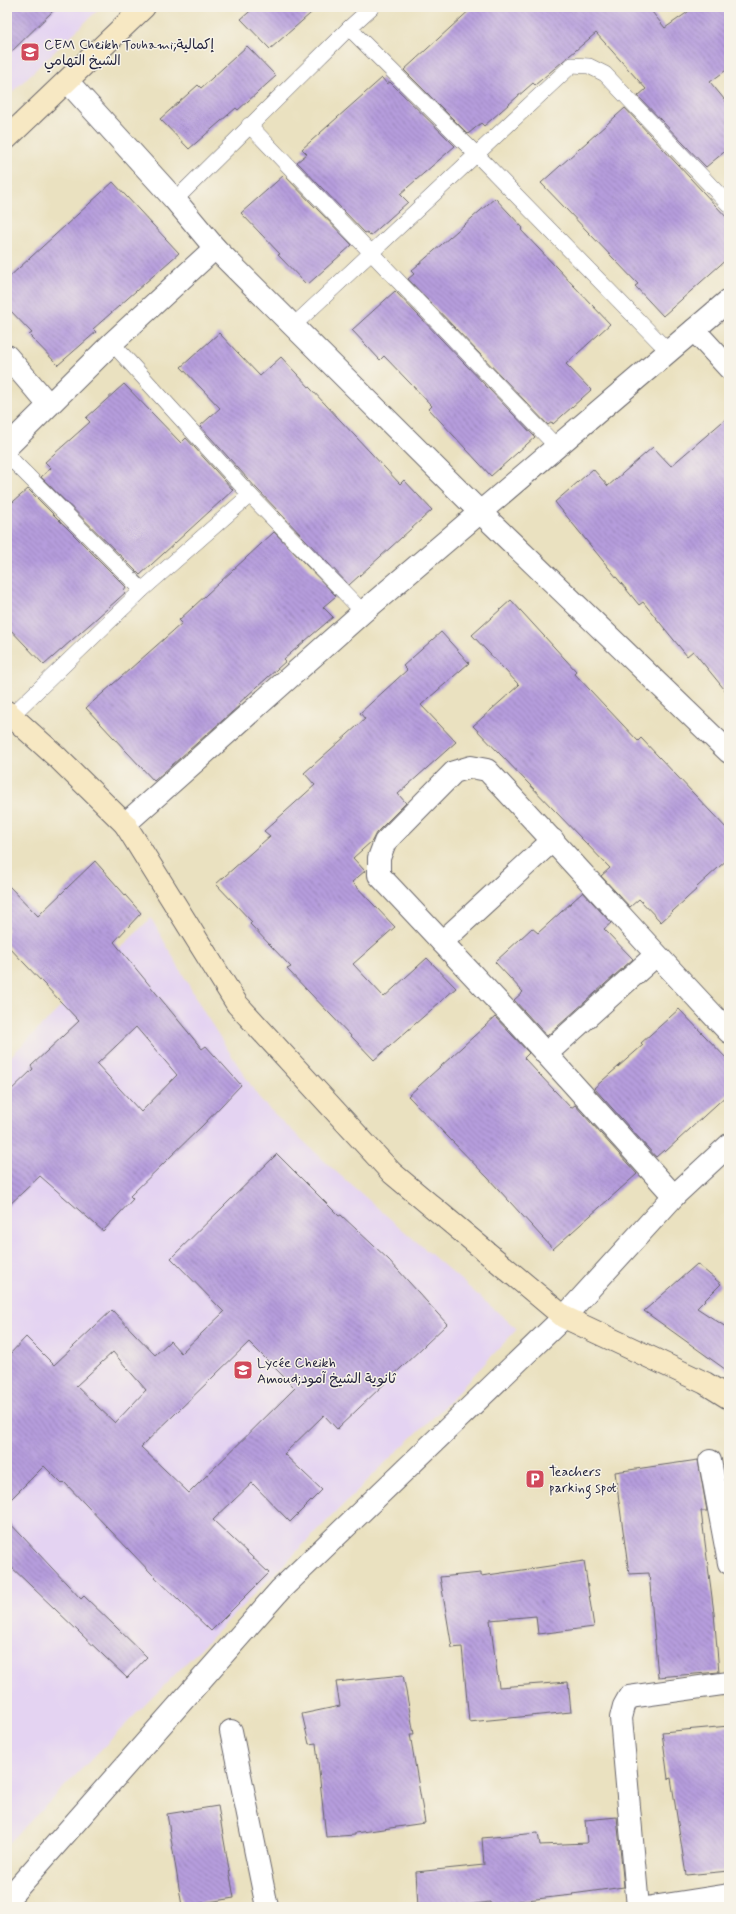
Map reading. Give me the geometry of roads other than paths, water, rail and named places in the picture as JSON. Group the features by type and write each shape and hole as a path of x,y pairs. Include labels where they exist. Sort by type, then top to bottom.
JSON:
{"street":[{"path":"7,138 144,7"},
{"path":"67,81 175,200 215,248 294,325 480,512 729,752"},
{"path":"7,447 112,343 215,248"},
{"path":"125,824 363,612 729,300"},
{"path":"694,330 729,368"},
{"path":"7,356 49,405"},
{"path":"9,714 58,758 125,824 237,1004 392,1173 564,1317 705,1383 729,1398"},
{"path":"674,1196 546,1054 379,875 379,858 385,842 454,772 471,767 487,770 554,840 656,955 729,1032"},
{"path":"442,942 554,840"},
{"path":"546,1054 656,955"},
{"path":"7,1900 280,1590 564,1317 674,1196 729,1145"},
{"path":"710,1461 729,1563"},
{"path":"638,1907 621,1718 624,1706 629,1696 729,1684"},
{"path":"231,1731 267,1907"},
{"path":"652,1907 729,1896"}],"lane":[{"path":"175,200 249,125 372,7"},
{"path":"349,28 477,155 668,351"},
{"path":"294,325 572,65 589,66 605,74 729,205"},
{"path":"249,125 556,446"},
{"path":"112,343 250,495 363,612"},
{"path":"7,455 142,590"},
{"path":"9,714 142,590 250,495"}],"place":[{"name":"CEM Cheikh Touhami;إكمالية الشيخ التهامي","path":"30,52"},
{"name":"Lycée Cheikh Amoud;ثانوية الشيخ آمود","path":"243,1370"},
{"name":"Teachers parking spot","path":"535,1479"}]}
